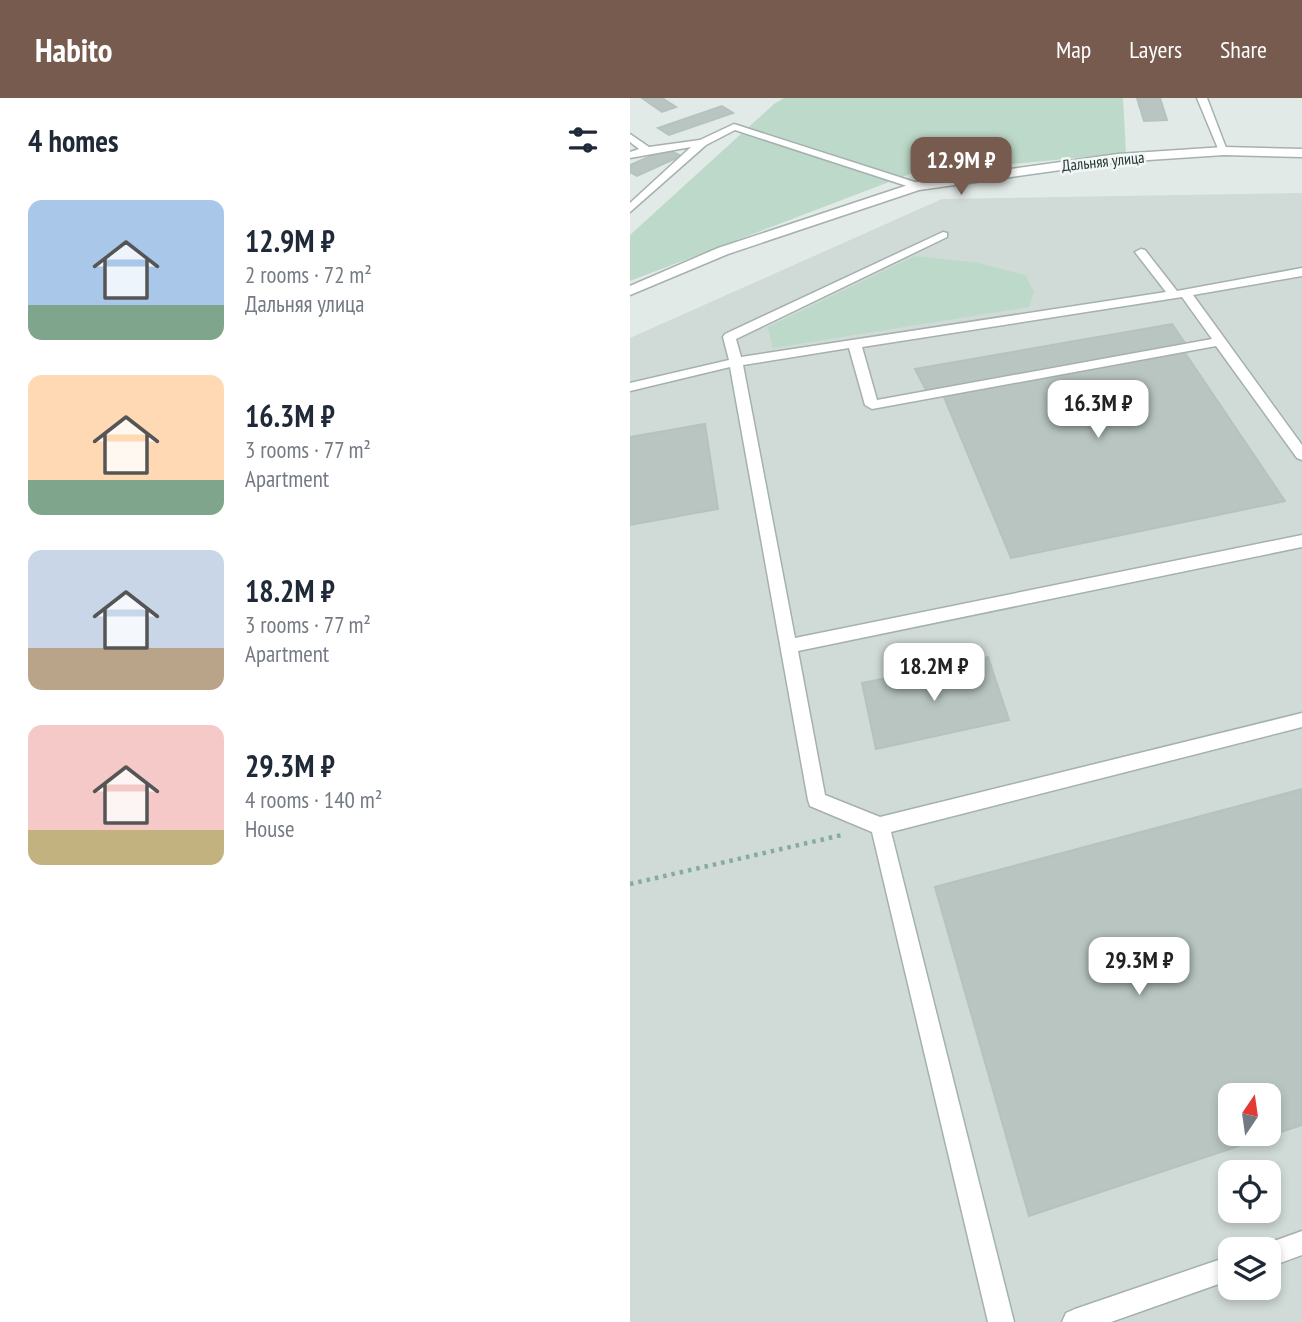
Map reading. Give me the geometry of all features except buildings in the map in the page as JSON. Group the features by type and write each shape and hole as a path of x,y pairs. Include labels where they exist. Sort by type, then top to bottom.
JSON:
{"street":[{"name":"Дальняя улица","path":"630,291 723,251 917,186 1118,158 1224,151 1302,153"}],"lane":[{"path":"1202,98 1224,151"},
{"path":"630,209 702,143 734,127 917,186"},
{"path":"630,136 647,150"},
{"path":"630,155 647,150 702,143"},
{"path":"943,235 729,337 736,362 817,800 880,826 1302,720"},
{"path":"1140,251 1220,341 1302,455"},
{"path":"630,387 736,362 1179,294 1302,272"},
{"path":"855,342 872,405 1220,341"},
{"path":"788,646 1302,541"},
{"path":"880,826 1001,1322"},
{"path":"1281,1251 1302,1243"},
{"path":"1075,1322 1218,1272"}],"path":[{"path":"630,884 880,826"}],"shaded area":[{"path":"1302,193 1302,1322 630,1322 630,338 942,199"}],"green space":[{"path":"784,98 1123,98 1126,153 910,174 630,281 630,235 774,104"},
{"path":"915,256 978,263 1025,275 1034,292 1029,307 773,348 768,327"}]}
